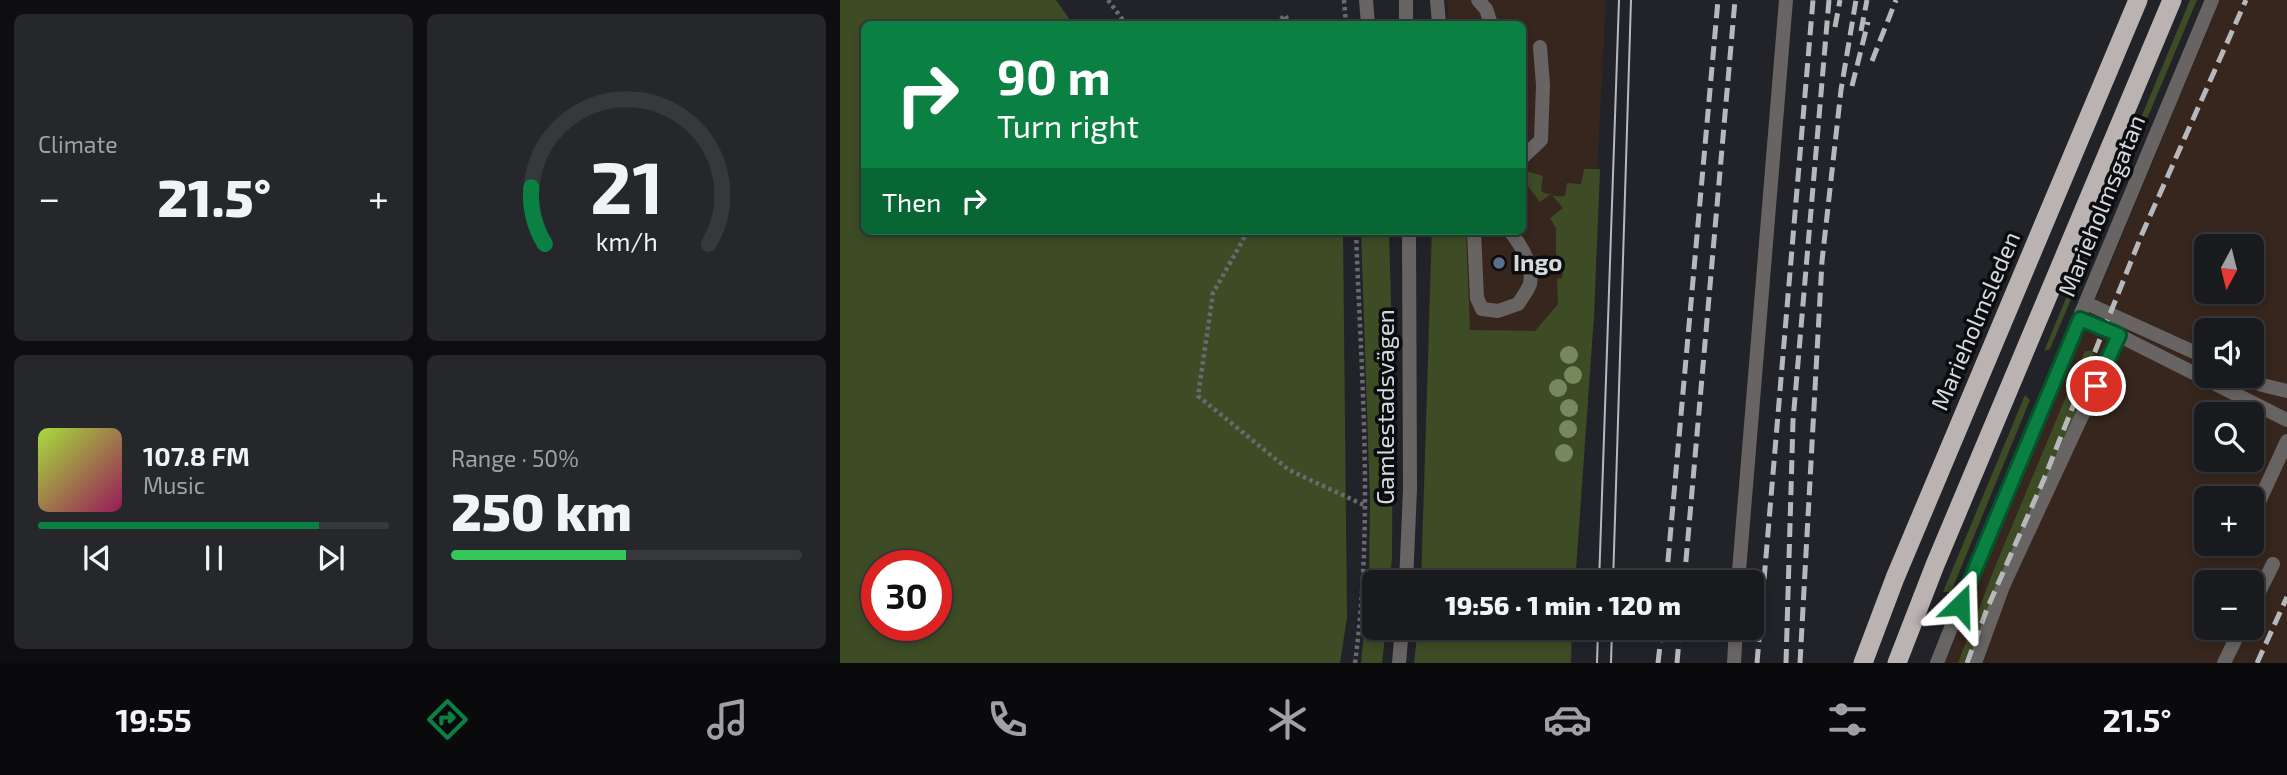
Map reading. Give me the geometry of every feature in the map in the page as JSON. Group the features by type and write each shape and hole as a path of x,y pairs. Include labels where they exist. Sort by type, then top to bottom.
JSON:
{"highway":[{"name":"Marieholmsleden","path":"1863,663 1906,553 2138,0"},
{"path":"1897,663 1935,565 2172,0"}],"street":[{"path":"1366,0 1368,21"},
{"path":"1406,0 1406,21"},
{"path":"1437,0 1439,21"},
{"path":"1478,0 1486,9 1490,21"},
{"path":"1739,570 1786,0"},
{"name":"Marieholmsgatan","path":"1937,663 2212,0"},
{"path":"1526,154 1541,140 1543,85 1540,47"},
{"name":"Gamlestadsvägen","path":"1406,570 1410,475 1409,235"},
{"path":"1475,235 1477,298 1482,309 1498,311 1518,304 1530,285 1529,266 1520,243 1513,235"},
{"path":"2086,303 2194,352"},
{"path":"2080,319 2119,335 2287,420"},
{"path":"1975,663 2003,586 2119,335"},
{"path":"2264,385 2287,391"},
{"path":"2264,491 2287,441"},
{"path":"2264,582 2273,564"},
{"path":"1399,663 1401,640"},
{"path":"1734,663 1735,640"},
{"path":"2224,663 2235,640"}],"path":[{"path":"1108,0 1124,21"},
{"path":"1344,0 1346,21"},
{"path":"1246,235 1213,293 1198,396 1289,470 1364,505"},
{"path":"1355,663 1365,541 1356,235"}],"shaded area":[{"path":"1447,0 1606,0 1588,347 1428,340 1431,235 1526,235 1526,21 1449,21"},
{"path":"2220,0 2287,0 2287,663 1945,663"}],"green space":[{"path":"840,0 1056,0 1071,21 861,21 861,235 1343,235 1347,617 1340,663 840,663"},
{"path":"2190,0 2197,0 2050,349 2044,351"},
{"path":"1584,169 1600,169 1594,316 1576,570 1421,570 1432,235 1466,235 1470,330 1535,331 1558,304 1557,279 1562,278 1563,269 1556,268 1556,228 1550,218 1563,208 1552,195 1565,196 1567,183 1581,184"},
{"path":"1526,171 1543,176 1541,191 1550,195 1540,202 1526,184"},
{"path":"1361,235 1389,235 1393,378 1392,557 1391,570 1369,570 1370,501"},
{"path":"2085,351 2092,351 2095,356 2091,370 2096,373 1977,663 1958,663 1997,562"},
{"path":"2025,395 2030,400 1951,592 1943,592"},
{"path":"1363,640 1385,640 1382,663 1361,663"},
{"path":"1417,640 1572,640 1571,663 1414,663"}],"tram line":[{"path":"1599,570 1619,0"},
{"path":"1613,570 1631,0"},
{"path":"1597,663 1598,640"},
{"path":"1611,663 1612,640"}],"railway":[{"path":"1667,570 1718,0"},
{"path":"1685,570 1735,0"},
{"path":"1757,663 1813,0"},
{"path":"1786,663 1793,421 1829,0"},
{"path":"1835,27 1840,0"},
{"path":"1800,663 1822,261 1841,90 1856,0"},
{"path":"1861,31 1867,0"},
{"path":"1872,61 1896,0"},
{"path":"1967,663 2142,234 2246,0"},
{"path":"1852,86 1868,22"},
{"path":"2257,663 2287,597"},
{"path":"1658,663 1661,640"},
{"path":"1677,663 1679,640"}],"place":[{"name":"Ingo","path":"1499,263"}],"route":[{"path":"1960,605 2080,319 2119,335 2096,386"}]}
